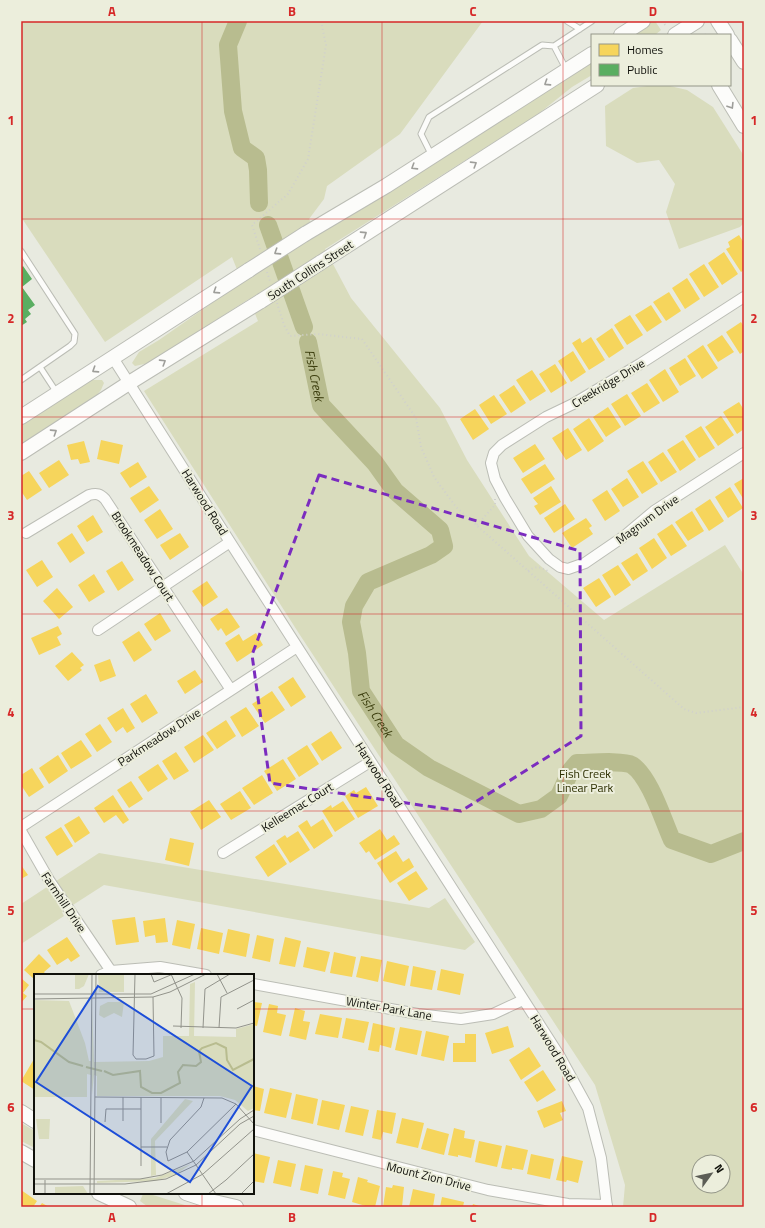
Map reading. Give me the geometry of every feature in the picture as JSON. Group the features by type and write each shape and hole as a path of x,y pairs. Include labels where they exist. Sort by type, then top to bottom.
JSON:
{"main road":[{"path":"623,34 643,21"},
{"path":"678,29 697,21"},
{"path":"718,21 726,34"},
{"path":"731,42 744,62"},
{"path":"21,417 305,234 432,156 591,55"},
{"name":"South Collins Street","path":"21,453 129,383 261,302 595,86"},
{"path":"719,86 744,126"},
{"path":"21,1112 34,1119"},
{"path":"21,1152 34,1159"},
{"path":"101,1194 123,1203"},
{"path":"189,1194 236,1207"}],"street":[{"name":"Creekridge Drive","path":"495,479 491,463 494,454 502,445 546,417 573,404 640,364 744,297"},
{"name":"Harwood Road","path":"113,358 370,762 559,1054 588,1108 601,1158 607,1206"},
{"name":"Magnum Drive","path":"495,479 528,536 549,559 560,567 568,569 585,563 623,537 654,511 744,453"},
{"name":"Brookmeadow Court","path":"26,533 89,495 96,493 101,495 231,690"},
{"path":"98,630 230,542"},
{"name":"Parkmeadow Drive","path":"21,827 297,647"},
{"name":"Kelleemac Court","path":"223,853 370,762"},
{"name":"Farmhill Drive","path":"21,831 49,880 111,971"},
{"path":"104,974 111,971 160,967 200,974"},
{"name":"Winter Park Lane","path":"254,984 418,1014 460,1019 493,1014 523,1000"},
{"name":"Mount Zion Drive","path":"254,1130 290,1141 488,1190 568,1204 607,1206"}],"lane":[{"path":"568,21 580,29"},
{"path":"432,156 421,134 429,116 542,46 554,46 592,21"},
{"path":"554,46 567,70"},
{"path":"21,251 75,334 74,342 70,346 21,380"},
{"path":"40,367 58,394"}],"path":[{"path":"261,254 252,225 288,194 308,159 326,45 321,21"},
{"path":"662,21 678,29"},
{"path":"266,268 270,282"},
{"path":"275,297 284,325 290,336 318,334 362,339 416,418 421,447 431,471 456,507 684,708 696,713 744,707"}],"highlighted area":[{"path":"319,475 580,551 581,736 461,811 270,783 252,655"}],"green space":[{"name":"Fish Creek Linear Park","path":"21,21 483,21 400,134 327,186 324,199 309,219 317,234 591,60 591,76 572,87 537,115 325,249 351,298 440,408 467,460 529,556 604,620 725,545 744,575 744,1207 623,1207 625,1185 595,1085 298,632 144,391 258,321 249,299 149,363 135,366 132,363 139,352 159,340 242,282 232,257 105,342 21,217"},
{"path":"653,21 655,21 661,30 656,34 632,34"},
{"path":"647,86 670,86 687,90 713,107 744,156 744,223 740,227 679,249 666,212 675,184 659,160 637,163 606,146 605,106 633,88"},
{"path":"86,380 102,380 104,383 96,396 21,445 21,422"},
{"path":"99,853 429,908 445,898 475,942 465,950 104,885 62,912 64,916 21,944 21,904"},
{"path":"21,1123 34,1130 34,1148 21,1141"},
{"path":"143,1194 153,1195 191,1207 148,1207 140,1201"}],"building: Homes":[{"path":"739,235 744,243 744,270 741,272 726,249 730,247 728,242"},
{"path":"724,252 738,274 722,285 708,263"},
{"path":"704,264 719,287 704,297 689,274"},
{"path":"687,278 700,299 685,309 672,288"},
{"path":"669,292 681,311 666,321 653,302"},
{"path":"651,305 662,322 647,332 635,315"},
{"path":"630,315 643,335 627,345 614,325"},
{"path":"741,322 744,327 744,351 740,354 726,332"},
{"path":"612,328 624,348 609,358 596,339"},
{"path":"722,335 734,352 718,362 707,345"},
{"path":"591,337 605,360 589,370 572,343 580,338 582,343"},
{"path":"703,345 718,368 702,379 687,356"},
{"path":"573,351 586,372 571,382 558,361"},
{"path":"685,358 696,376 680,386 669,368"},
{"path":"555,364 567,383 551,393 539,374"},
{"path":"665,369 679,392 663,402 649,380"},
{"path":"532,370 546,391 530,401 516,380"},
{"path":"647,383 660,403 644,413 631,393"},
{"path":"514,385 526,403 511,413 499,395"},
{"path":"627,394 641,416 625,426 611,404"},
{"path":"494,395 507,414 491,424 479,405"},
{"path":"739,402 744,410 744,429 737,434 723,412"},
{"path":"608,407 621,427 606,437 593,417"},
{"path":"475,409 489,429 473,440 460,419"},
{"path":"721,416 734,435 718,446 705,427"},
{"path":"589,418 604,441 588,452 573,429"},
{"path":"701,426 715,448 699,458 685,436"},
{"path":"568,428 582,450 566,460 552,438"},
{"path":"101,440 123,445 119,464 97,459"},
{"path":"683,440 696,460 680,471 667,450"},
{"path":"84,441 90,462 80,464 78,459 71,460 67,445"},
{"path":"535,444 545,459 523,473 513,458"},
{"path":"663,452 677,472 661,482 648,462"},
{"path":"59,460 69,475 49,488 39,473"},
{"path":"643,461 658,484 642,494 627,471"},
{"path":"138,462 147,477 130,488 120,473"},
{"path":"545,464 555,479 531,494 521,479"},
{"path":"29,471 42,490 27,500 21,491 21,476"},
{"path":"627,478 639,497 623,507 611,489"},
{"path":"744,478 744,500 734,484"},
{"path":"149,486 159,500 140,513 130,498"},
{"path":"551,486 561,502 540,515 534,506 538,504 533,498"},
{"path":"730,487 743,508 728,518 715,497"},
{"path":"607,490 620,511 605,521 592,500"},
{"path":"710,499 724,521 709,531 695,509"},
{"path":"565,504 575,519 554,533 544,518"},
{"path":"160,509 173,529 157,539 144,520"},
{"path":"692,511 704,531 688,541 675,522"},
{"path":"93,515 103,532 87,542 77,526"},
{"path":"586,518 592,526 589,528 593,534 572,548 562,533"},
{"path":"672,524 687,546 671,556 657,534"},
{"path":"72,533 85,553 70,563 57,543"},
{"path":"180,533 189,547 170,560 160,545"},
{"path":"654,538 667,558 652,569 639,548"},
{"path":"637,553 648,571 633,581 621,563"},
{"path":"42,560 53,577 37,587 26,570"},
{"path":"122,561 134,580 118,591 106,571"},
{"path":"618,565 631,585 615,596 602,575"},
{"path":"94,574 105,592 89,602 78,585"},
{"path":"599,578 611,597 596,607 583,588"},
{"path":"207,581 218,597 203,607 192,591"},
{"path":"57,588 73,607 59,619 43,601"},
{"path":"227,608 240,627 226,636 221,628 218,631 210,619"},
{"path":"160,613 171,631 155,641 144,624"},
{"path":"58,626 62,634 57,637 61,645 39,655 31,638"},
{"path":"139,631 152,650 134,662 122,642"},
{"path":"256,633 263,645 237,662 225,643 239,634 243,641"},
{"path":"72,652 84,665 80,668 82,670 68,681 55,666"},
{"path":"110,659 116,676 100,682 94,665"},
{"path":"195,670 203,682 185,694 177,681"},
{"path":"293,677 306,697 291,707 278,687"},
{"path":"272,691 285,710 265,723 252,704"},
{"path":"146,694 158,713 142,723 130,704"},
{"path":"246,707 259,726 242,737 230,717"},
{"path":"123,708 135,728 127,733 123,727 116,732 107,718"},
{"path":"226,720 236,736 217,749 206,733"},
{"path":"100,724 112,742 97,752 85,734"},
{"path":"331,731 342,748 322,761 311,744"},
{"path":"203,735 214,750 194,763 184,747"},
{"path":"81,740 92,756 71,769 61,753"},
{"path":"307,745 319,764 299,777 287,758"},
{"path":"176,752 189,771 174,780 162,761"},
{"path":"58,755 68,771 49,784 39,768"},
{"path":"283,759 296,779 277,791 264,771"},
{"path":"158,764 168,779 148,792 138,777"},
{"path":"32,768 44,787 29,797 21,785 21,775"},
{"path":"262,775 273,793 254,805 242,788"},
{"path":"131,781 143,799 129,808 117,790"},
{"path":"366,787 378,806 358,818 345,796 354,790 356,793"},
{"path":"240,791 251,808 231,820 220,804"},
{"path":"113,795 129,820 123,824 116,815 104,823 94,808"},
{"path":"209,800 221,817 201,830 190,812"},
{"path":"343,801 355,819 335,832 322,811 331,805 332,808"},
{"path":"79,816 90,833 75,843 64,825"},
{"path":"323,819 333,836 314,849 298,826 307,820 311,827"},
{"path":"61,827 73,846 57,856 45,837"},
{"path":"380,829 387,840 394,835 400,844 375,860 369,851 366,853 359,843"},
{"path":"298,831 310,850 290,863 276,841 285,835 287,838"},
{"path":"170,838 194,843 189,866 165,860"},
{"path":"274,844 287,864 268,877 255,857"},
{"path":"396,851 403,862 409,858 414,867 390,883 377,863"},
{"path":"21,865 28,875 21,879"},
{"path":"416,871 428,889 409,901 397,883"},
{"path":"135,917 139,942 116,945 112,920"},
{"path":"165,918 168,942 156,943 155,935 145,937 143,921"},
{"path":"177,920 195,924 190,949 172,945"},
{"path":"201,928 223,933 219,954 197,949"},
{"path":"228,929 250,934 246,957 223,952"},
{"path":"257,935 274,939 270,962 252,958"},
{"path":"67,937 80,956 71,962 68,958 57,965 47,950"},
{"path":"285,937 301,941 295,967 279,964"},
{"path":"307,947 330,952 325,972 303,967"},
{"path":"334,952 356,957 352,977 330,973"},
{"path":"39,954 51,966 44,972 45,974 34,974 34,979 24,970"},
{"path":"361,956 382,960 378,982 356,977"},
{"path":"387,961 409,966 405,986 383,981"},
{"path":"413,966 436,971 432,990 410,986"},
{"path":"441,969 464,974 460,995 437,990"},
{"path":"21,978 29,985 23,993 27,996 21,1003"},
{"path":"254,1002 262,1003 257,1026 254,1025"},
{"path":"269,1004 278,1006 277,1013 286,1015 281,1036 263,1032"},
{"path":"295,1008 305,1011 303,1021 310,1022 306,1040 289,1036"},
{"path":"320,1014 342,1018 338,1038 315,1034"},
{"path":"346,1018 369,1022 364,1043 342,1038"},
{"path":"373,1023 395,1028 391,1048 380,1045 379,1052 368,1050"},
{"path":"508,1026 514,1047 492,1054 485,1033"},
{"path":"400,1027 422,1031 417,1055 395,1050"},
{"path":"426,1031 449,1036 444,1061 421,1056"},
{"path":"465,1034 476,1034 476,1062 453,1062 453,1043 465,1043"},
{"path":"529,1047 541,1066 521,1080 509,1060"},
{"path":"34,1059 34,1089 21,1081"},
{"path":"543,1070 556,1090 537,1102 524,1082"},
{"path":"254,1086 264,1089 260,1111 254,1110"},
{"path":"270,1088 292,1093 286,1118 264,1113"},
{"path":"296,1094 318,1099 313,1124 291,1119"},
{"path":"322,1100 345,1105 339,1130 317,1125"},
{"path":"562,1101 566,1111 560,1113 563,1120 544,1128 537,1111"},
{"path":"351,1106 369,1110 363,1136 345,1132"},
{"path":"377,1110 396,1113 392,1134 383,1132 381,1140 372,1138"},
{"path":"402,1118 424,1123 418,1148 396,1143"},
{"path":"427,1128 449,1134 444,1155 421,1149"},
{"path":"454,1128 465,1131 464,1138 475,1140 471,1158 458,1155 458,1157 448,1155"},
{"path":"479,1141 502,1146 497,1167 475,1162"},
{"path":"506,1145 528,1150 523,1170 501,1168"},
{"path":"254,1153 270,1157 264,1183 254,1181"},
{"path":"531,1154 554,1159 550,1179 527,1174"},
{"path":"562,1156 583,1161 578,1183 567,1180 566,1182 556,1180"},
{"path":"278,1160 296,1164 291,1187 273,1183"},
{"path":"305,1165 323,1169 318,1194 300,1190"},
{"path":"333,1171 343,1173 342,1177 350,1179 345,1199 328,1195"},
{"path":"358,1177 368,1180 367,1182 380,1186 375,1207 369,1207 352,1202"},
{"path":"393,1185 404,1187 402,1207 383,1207 386,1187 392,1188"},
{"path":"413,1189 435,1194 433,1207 409,1207"},
{"path":"21,1190 37,1201 33,1207 21,1207"},
{"path":"442,1197 464,1202 463,1207 440,1207"},
{"path":"42,1203 49,1207 39,1207"},
{"path":"473,1204 482,1207 472,1207"}],"building: Public":[{"path":"23,266 32,279 22,287 35,305 28,310 31,314 25,319 27,322 21,326 21,268"}],"waterway":[{"name":"Fish Creek","path":"238,21 228,45 233,111 242,148 256,158 259,203"},
{"name":"Fish Creek","path":"268,225 304,327"},
{"name":"Fish Creek","path":"308,342 321,405 375,463 395,491 440,530 444,546 431,555 368,582 354,606 351,622 357,653 361,691 396,745 429,768 519,814 541,809 559,796 571,770 577,763 628,763 639,771 645,779 672,840 711,854 744,841"}]}
